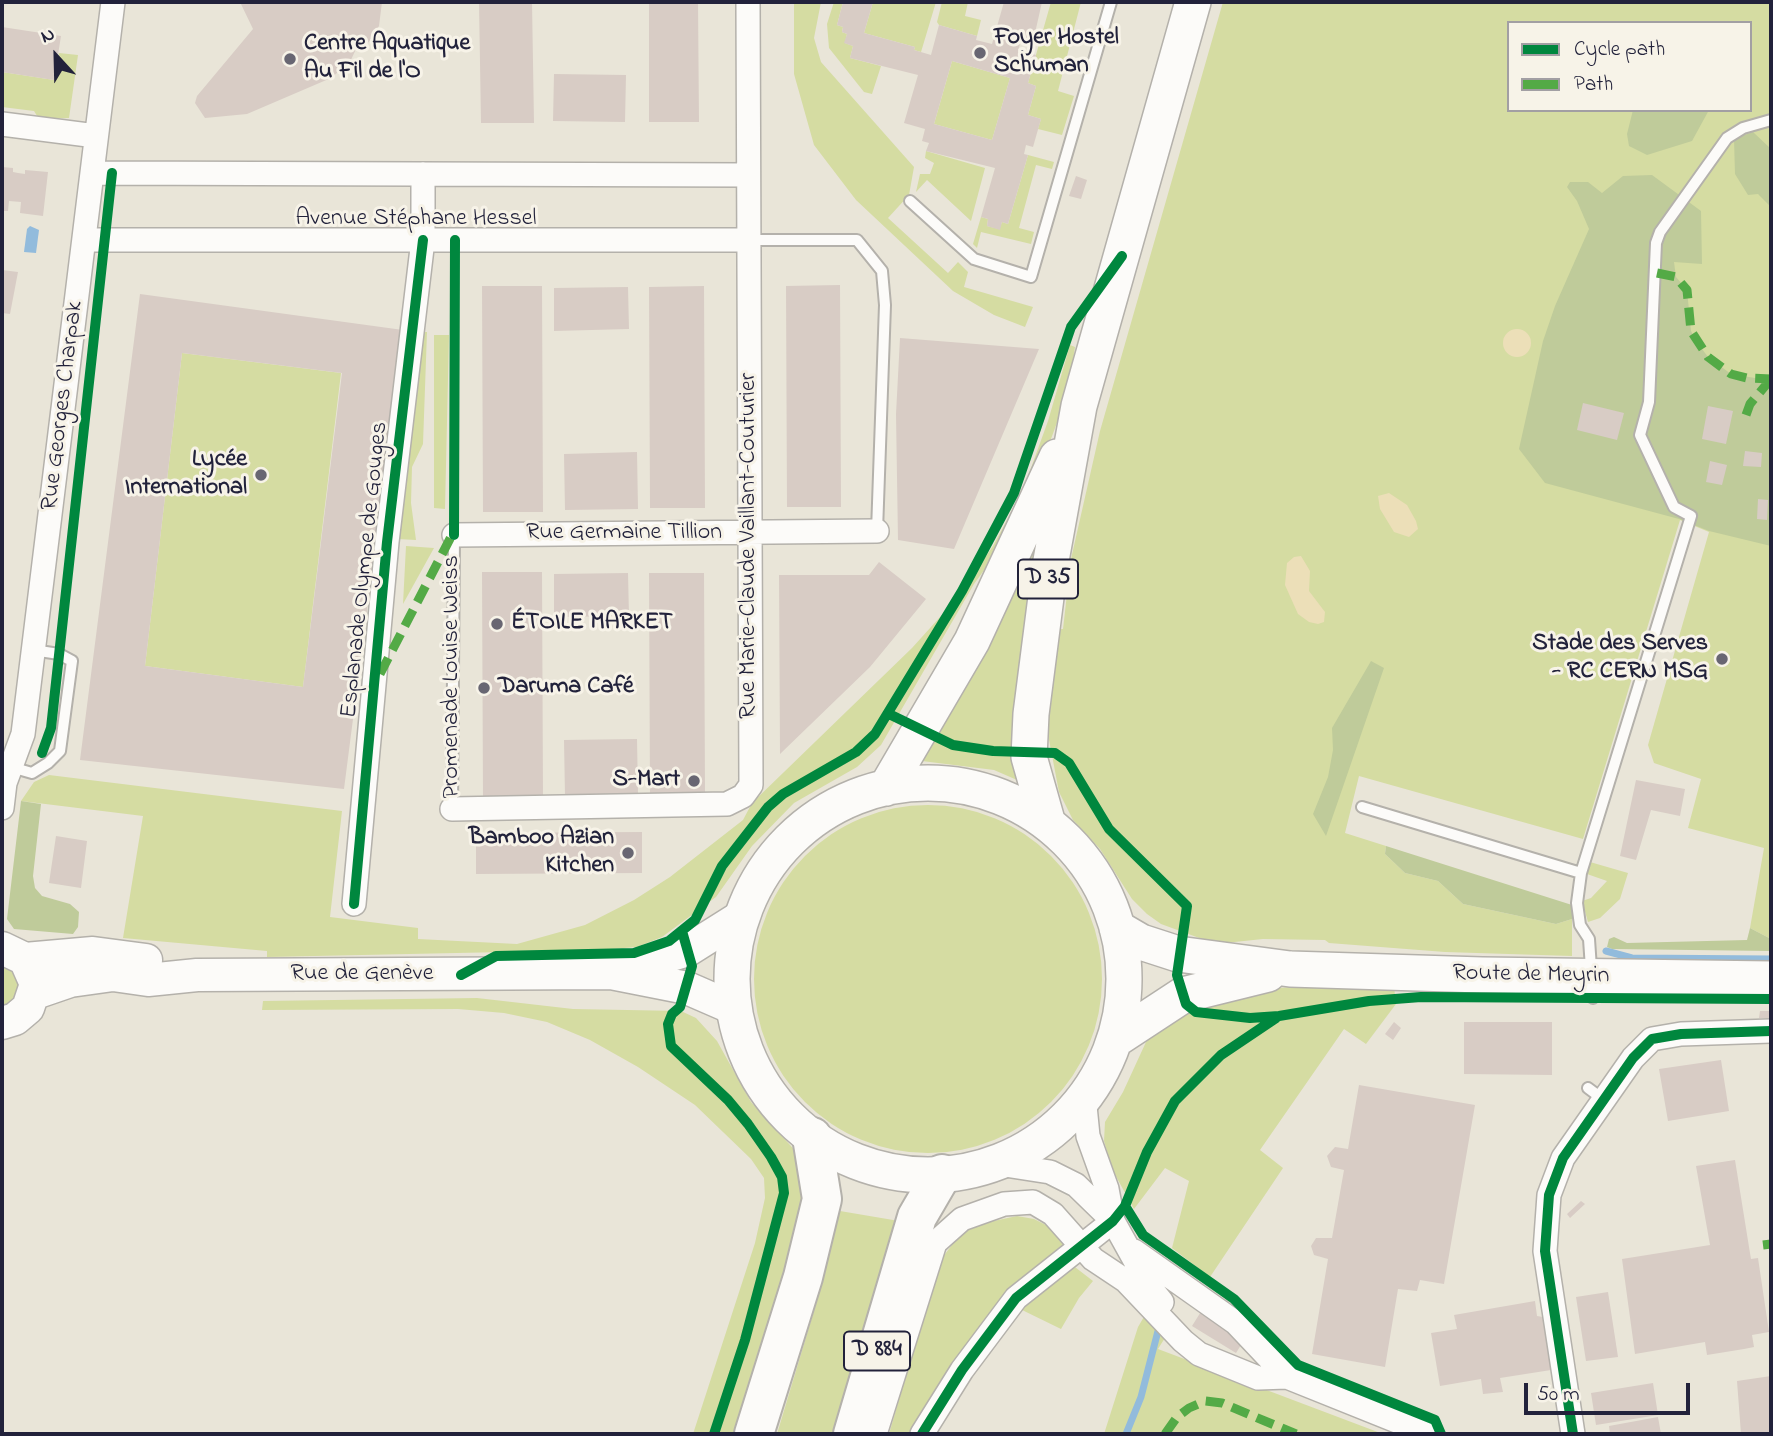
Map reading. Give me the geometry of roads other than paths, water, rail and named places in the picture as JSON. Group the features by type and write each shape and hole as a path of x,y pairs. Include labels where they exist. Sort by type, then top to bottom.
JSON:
{"highway":[{"path":"754,1434 806,1267 822,1199 812,1137"},
{"name":"D 884","path":"853,1434 917,1217 942,1174"}],"main road":[{"name":"D 35","path":"1048,824 1029,762 1031,714 1050,566 1079,406 1193,2"},
{"name":"D 35","path":"887,788 972,641 1079,406"},
{"path":"931,783 974,787 1012,801 1048,824 1092,872 1117,928 1124,980 1116,1039 1098,1076 1084,1096 1037,1140 992,1163 942,1174 915,1174 870,1166 829,1149 812,1137 783,1111 762,1082 748,1057 733,1008 732,960 742,916 765,871 808,825 840,804 887,788 931,783"},
{"name":"Route de Meyrin","path":"1117,928 1141,942 1178,954 1290,969 1592,988 1771,979"},
{"name":"Route de Meyrin","path":"1116,1039 1183,995 1290,969"}],"street":[{"name":"Rue Georges Charpak","path":"2,808 6,777 23,734 113,2"},
{"name":"Rue Marie-Claude Vaillant-Couturier","path":"452,814 727,804 743,796 751,785 748,2"},
{"path":"2,124 96,136"},
{"name":"Avenue Stéphane Hessel","path":"92,173 748,175"},
{"name":"Avenue Stéphane Hessel","path":"423,240 424,174"},
{"name":"Avenue Stéphane Hessel","path":"84,240 748,240"},
{"name":"Esplanade Olympe de Gouges","path":"354,904 387,541 423,240"},
{"name":"Rue Germaine Tillion","path":"454,535 877,531"},
{"name":"Rue de Genève","path":"611,973 688,950 742,916"},
{"path":"2,1023 22,1014 35,993 34,975 13,953"},
{"name":"Rue de Genève","path":"13,953 113,954 151,961 197,975"},
{"name":"Rue de Genève","path":"35,993 93,976 113,975 148,980 197,975 611,973 687,988 733,1008"},
{"path":"1573,1434 1548,1283 1545,1233 1554,1176 1596,1094 1652,1039 1681,1034 1771,1031"},
{"path":"1084,1096 1089,1144 1107,1189 1113,1221"},
{"path":"992,1163 1058,1175 1086,1194 1113,1221 1149,1286 1207,1344 1259,1373 1287,1377 1429,1434"},
{"path":"875,1434 935,1243 942,1233 976,1212 1022,1201 1033,1202 1054,1214 1093,1259 1126,1281 1183,1341 1199,1353 1258,1378 1287,1377"},
{"path":"922,1434 962,1370 1017,1298 1113,1221"},
{"path":"1126,1245 1236,1322 1287,1377"}],"lane":[{"path":"910,201 974,258 1031,277 1111,2"},
{"path":"1592,988 1589,939 1580,925 1577,903 1581,873 1691,516 1674,507 1640,435 1649,402 1656,243 1660,232 1727,138 1744,128 1771,120"},
{"path":"748,240 857,240 882,271 884,305 877,531"},
{"name":"Promenade Louise Weiss","path":"452,814 454,535"},
{"path":"6,777 32,773 60,751 72,661 59,654 33,650"},
{"path":"1362,807 1581,873"}],"water":[{"path":"30,226 39,230 36,253 24,252 27,229"}],"waterway":[{"path":"1606,951 1632,958 1771,959"},
{"path":"1126,1434 1141,1397 1159,1327"}],"place":[{"name":"Foyer Hostel Schuman","path":"980,53"},
{"name":"Centre Aquatique Au Fil de l'O","path":"290,59"},
{"name":"Lycée International","path":"261,475"},
{"name":"ÉTOILE MARKET","path":"497,624"},
{"name":"Stade des Serves - RC CERN MSG","path":"1722,659"},
{"name":"Daruma Café","path":"484,688"},
{"name":"S-Mart","path":"694,781"},
{"name":"Bamboo Azian Kitchen","path":"628,853"}]}
